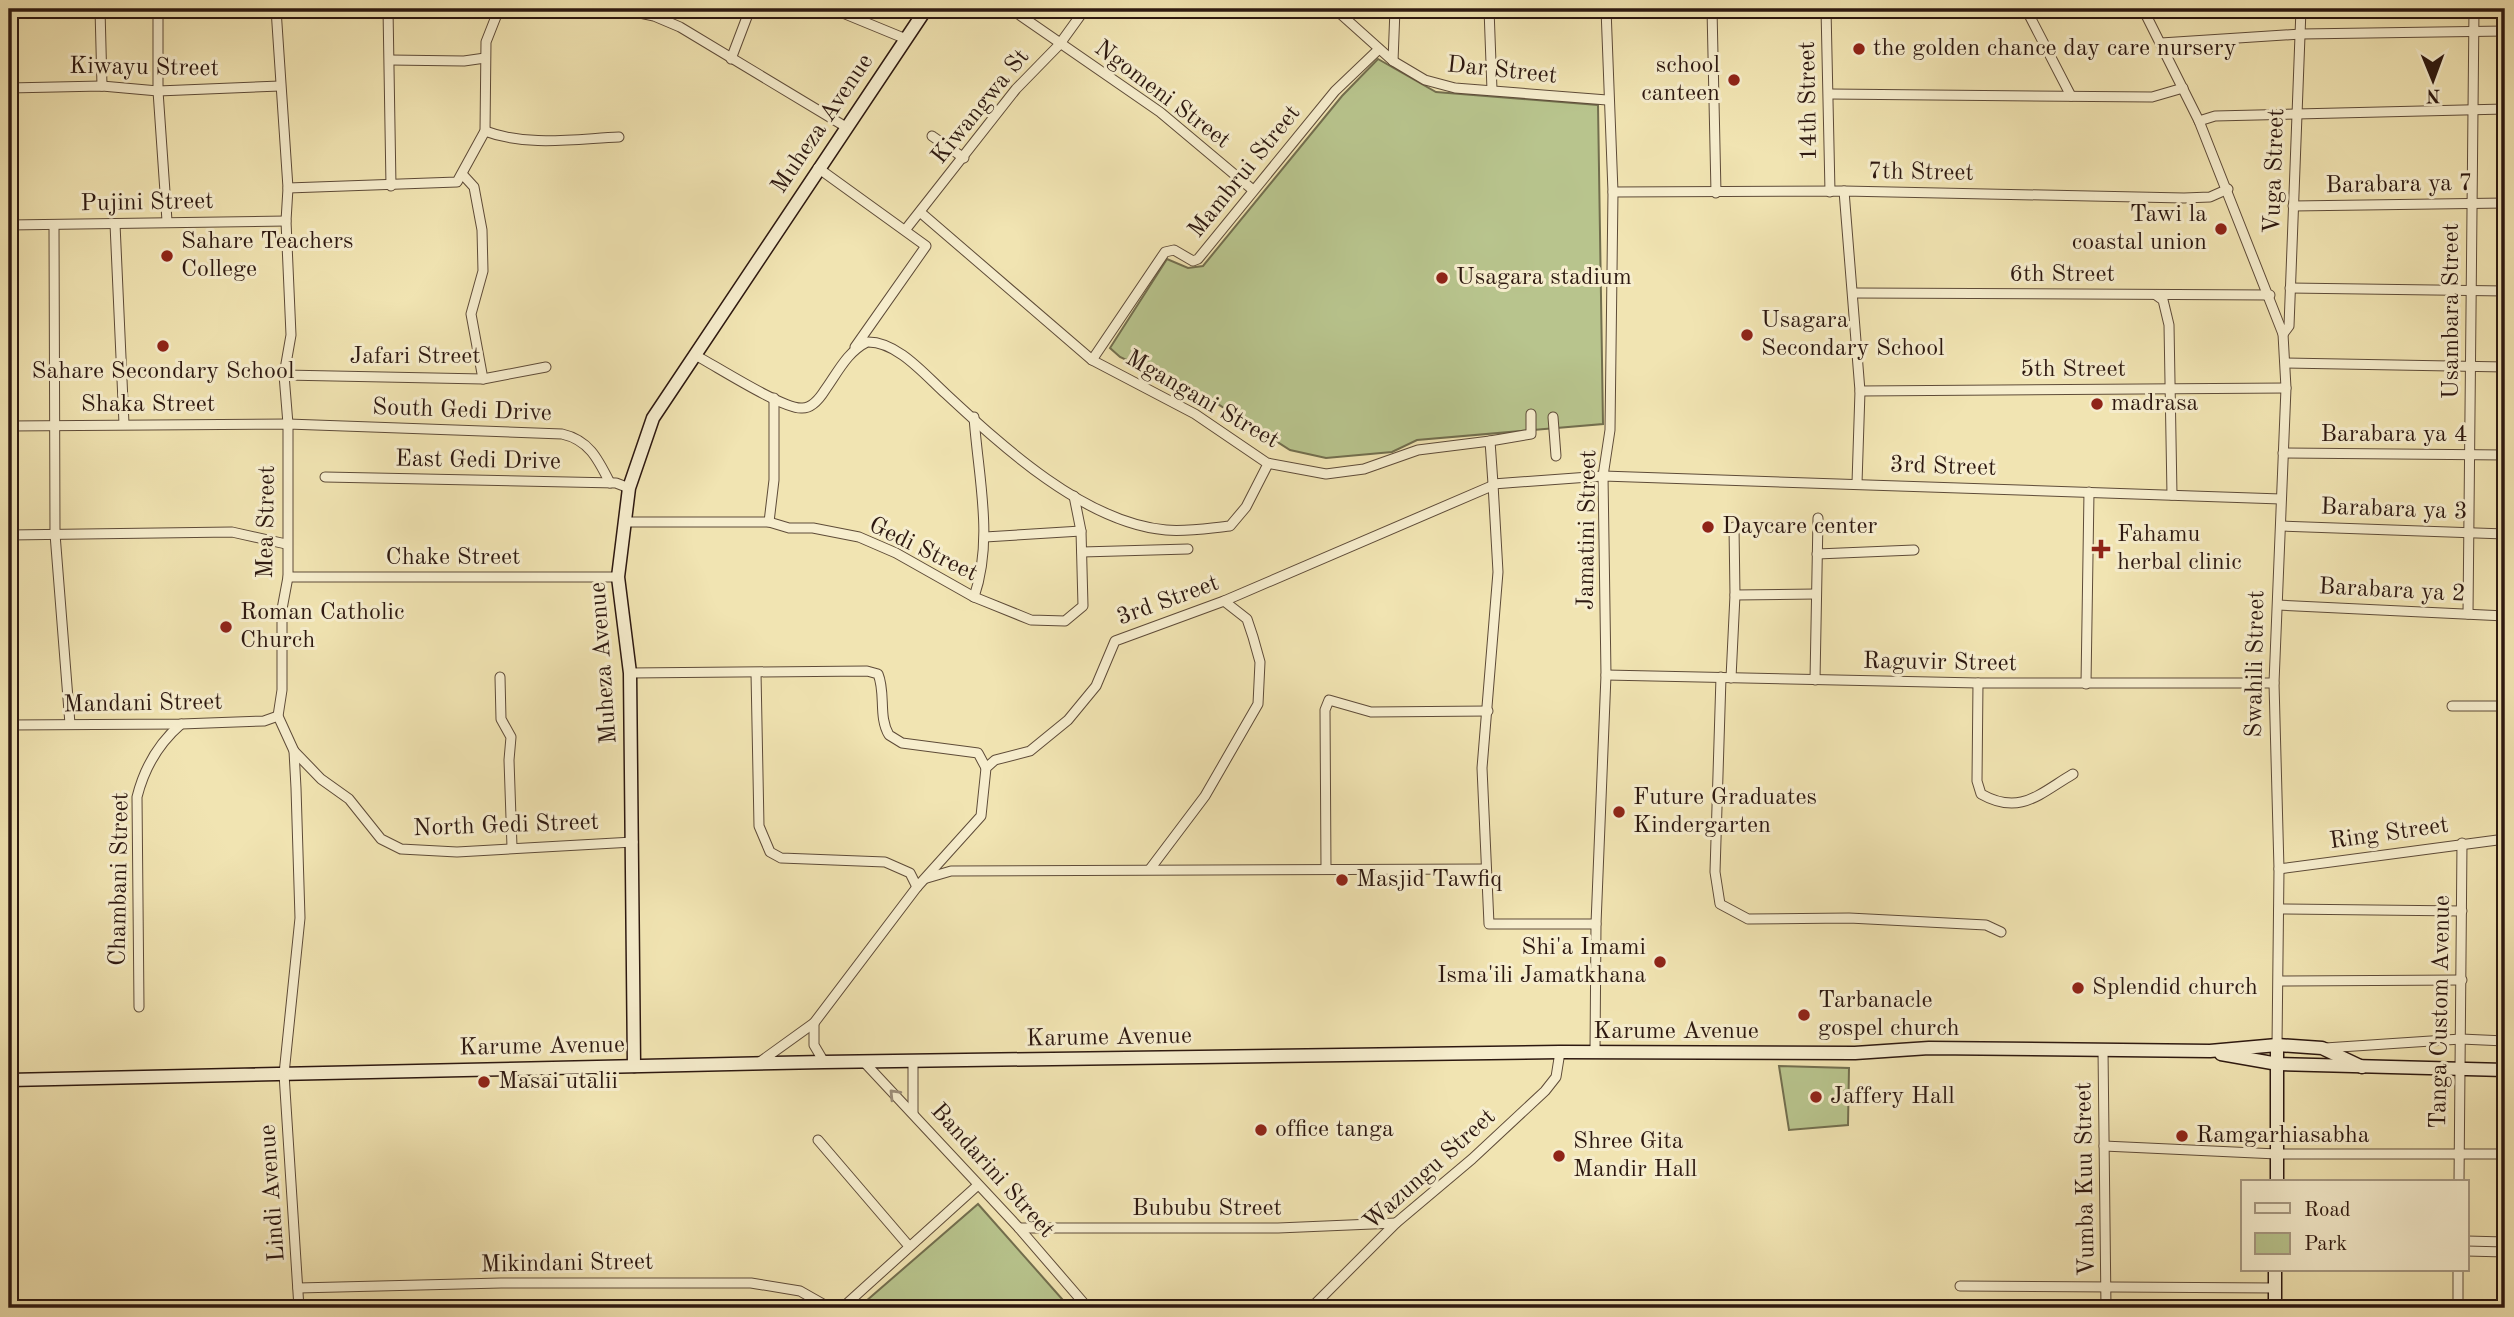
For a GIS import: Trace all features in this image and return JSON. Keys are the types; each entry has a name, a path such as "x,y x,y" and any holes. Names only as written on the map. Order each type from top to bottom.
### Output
{"main road":[{"name":"Muheza Avenue","path":"634,1066 630,673 618,577 627,522 629,488 653,418 926,9"},
{"name":"Karume Avenue","path":"9,1080 824,1062 1560,1052 1854,1053 1929,1048 2210,1051 2277,1045 2322,1048 2362,1067"},
{"name":"Swahili Street","path":"2277,1045 2277,1180"},
{"name":"Karume Avenue","path":"2210,1051 2278,1064 2505,1070"},
{"path":"2275,1272 2275,1308"}],"street":[{"path":"100,9 102,86"},
{"path":"158,9 158,91 167,221"},
{"name":"Mea Street","path":"276,9 288,188 286,220 291,335 284,375 288,424 288,577 282,609 282,690 278,716"},
{"path":"388,9 391,186"},
{"path":"288,188 443,185 457,182 485,131 486,42 499,9"},
{"path":"621,9 642,11 680,27 846,127"},
{"path":"732,59 750,9"},
{"path":"833,9 906,39"},
{"name":"Ngomeni Street","path":"1011,9 1059,45 1139,96 1253,190"},
{"name":"Kiwangwa St","path":"906,229 1016,89 1059,45 1085,9"},
{"name":"Dar Street","path":"1335,9 1393,61 1425,80 1455,88 1607,100"},
{"path":"1393,61 1395,9"},
{"path":"1489,9 1492,90"},
{"name":"Jamatini Street","path":"1595,1053 1596,924 1606,675 1603,475 1610,430 1613,192 1607,100 1606,9"},
{"path":"1712,9 1716,193"},
{"name":"14th Street","path":"1826,9 1830,94 1830,192"},
{"path":"2026,9 2071,96"},
{"name":"Swahili Street","path":"2143,9 2199,121 2270,295 2283,334 2286,388 2274,683 2280,981 2277,1045"},
{"name":"Vuga Street","path":"2283,334 2289,326 2301,9"},
{"name":"Usambara Street","path":"2468,614 2471,532 2474,9"},
{"path":"2161,43 2301,34 2505,32"},
{"name":"Mambrui Street","path":"1093,360 1165,252 1174,250 1193,261 1198,260 1335,91 1379,49"},
{"path":"390,60 464,61 485,58"},
{"name":"Kiwayu Street","path":"9,88 102,86 158,91 280,86"},
{"path":"1830,94 2152,97 2183,88"},
{"path":"2199,121 2215,116 2505,109"},
{"path":"485,131 505,137 545,141 619,137"},
{"path":"932,136 964,158"},
{"path":"695,355 774,398 801,408 810,406 820,397 926,246 818,168"},
{"path":"463,175 474,187 482,230 483,271 471,314 483,379"},
{"name":"7th Street","path":"1613,192 1844,191 2184,198 2210,197 2228,189"},
{"path":"1844,191 1860,391 1857,482"},
{"name":"Barabara ya 7","path":"2293,206 2505,203"},
{"name":"Mgangani Street","path":"920,212 1093,360 1195,414 1268,464 1326,474 1364,469 1418,450 1531,435 1531,414"},
{"name":"Pujini Street","path":"9,225 286,220"},
{"path":"116,223 124,424"},
{"path":"54,225 55,534 70,724"},
{"path":"2290,288 2505,291"},
{"name":"6th Street","path":"1854,293 2270,295"},
{"path":"2156,295 2163,300 2169,325 2172,495"},
{"path":"852,351 867,342 887,345 974,417 994,439 1074,496 1147,527 1181,531 1230,526 1252,498 1268,464"},
{"path":"2286,363 2505,367"},
{"name":"Jafari Street","path":"284,375 483,379 546,367"},
{"name":"5th Street","path":"1860,391 2286,388"},
{"path":"769,522 774,480 774,398"},
{"path":"974,417 985,537 980,580 974,597"},
{"path":"1553,417 1556,456"},
{"name":"Shaka Street","path":"9,426 288,424"},
{"name":"South Gedi Drive","path":"288,424 562,434 576,437 595,453 610,483"},
{"path":"1490,441 1498,572 1482,768 1489,924 1596,924"},
{"name":"Barabara ya 4","path":"2283,453 2505,455"},
{"path":"1494,485 1603,475"},
{"name":"3rd Street","path":"1603,475 2281,499"},
{"name":"East Gedi Drive","path":"325,477 610,483 629,488"},
{"name":"3rd Street","path":"986,768 995,760 1030,751 1068,720 1096,686 1115,641 1224,601 1494,485"},
{"path":"2086,684 2090,492"},
{"name":"Gedi Street","path":"627,522 769,522 789,528 813,528 859,537 896,553 974,597 1031,620 1065,621 1083,606 1081,531 1074,496"},
{"path":"1815,680 1818,518"},
{"name":"Barabara ya 3","path":"2281,526 2505,534"},
{"path":"1734,527 1735,595 1726,678 1716,872 1717,898 1722,906 1748,919 1877,919 1986,925 2001,932"},
{"path":"985,537 1081,531"},
{"path":"9,535 232,532 286,544"},
{"path":"1082,552 1188,549"},
{"path":"1817,554 1914,550"},
{"name":"Chake Street","path":"288,577 618,577"},
{"path":"1735,595 1816,594"},
{"path":"1150,869 1205,796 1258,704 1260,662 1254,637 1247,619 1224,601"},
{"name":"Barabara ya 2","path":"2278,605 2505,616"},
{"path":"630,673 867,671 877,674 884,728 889,736 902,743 978,753 986,768 981,816 917,887 814,1023 757,1065"},
{"path":"756,673 759,826 770,852 781,858 885,862 910,873 917,887"},
{"name":"Raguvir Street","path":"1606,675 1978,683 2274,683"},
{"path":"500,677 501,719 511,737 509,760 512,847"},
{"path":"1978,683 1977,781 1981,794 2003,803 2024,803 2073,774"},
{"path":"1326,868 1325,710 1329,700 1371,712 1488,711"},
{"path":"2452,706 2505,706"},
{"path":"278,716 294,751 299,918 284,1074"},
{"name":"Mandani Street","path":"9,725 181,724 264,721 278,716"},
{"name":"Chambani Street","path":"139,1007 136,797 157,750 181,724"},
{"name":"North Gedi Street","path":"294,751 321,779 349,799 381,839 401,849 457,852 633,842"},
{"name":"Ring Street","path":"2279,869 2505,839"},
{"name":"Tanga Custom Avenue","path":"2459,1180 2462,843"},
{"path":"925,878 951,871 1486,869"},
{"path":"2279,909 2462,911"},
{"path":"2280,981 2462,980"},
{"path":"814,1023 814,1045 824,1062"},
{"path":"2322,1048 2461,1039 2505,1041"},
{"name":"Vumba Kuu Street","path":"2103,1050 2106,1308"},
{"name":"Wazungu Street","path":"1311,1308 1396,1223 1472,1159 1545,1091 1556,1077 1560,1052"},
{"path":"913,1061 913,1113"},
{"name":"Bandarini Street","path":"864,1062 1019,1228 1088,1308"},
{"name":"Lindi Avenue","path":"284,1074 299,1308"},
{"path":"818,1140 908,1245"},
{"path":"2104,1146 2277,1154 2505,1153"},
{"path":"842,1308 908,1245 978,1185"},
{"name":"Bububu Street","path":"1019,1228 1278,1228 1396,1223"},
{"path":"2468,1241 2505,1242"},
{"path":"2468,1251 2505,1252"},
{"path":"2458,1272 2458,1308"},
{"name":"Mikindani Street","path":"298,1288 726,1282 800,1291 830,1308"},
{"path":"1960,1286 2275,1288"}],"green space":[{"path":"1378,59 1436,92 1598,105 1603,424 1417,440 1392,452 1326,458 1290,450 1216,403 1120,357 1110,348 1167,259 1188,268 1203,266 1342,96"},
{"name":"Jaffery Hall","path":"1779,1066 1849,1068 1848,1125 1789,1130"},
{"path":"978,1204 1070,1308 858,1308"}],"place":[{"name":"the golden chance day care nursery","path":"1859,49"},
{"name":"school canteen","path":"1734,80"},
{"name":"Tawi la coastal union","path":"2221,229"},
{"name":"Sahare Teachers College","path":"167,256"},
{"name":"Usagara stadium","path":"1442,278"},
{"name":"Usagara Secondary School","path":"1747,335"},
{"name":"Sahare Secondary School","path":"163,346"},
{"name":"madrasa","path":"2097,404"},
{"name":"Daycare center","path":"1708,527"},
{"name":"Fahamu herbal clinic","path":"2101,549"},
{"name":"Roman Catholic Church","path":"226,627"},
{"name":"Future Graduates Kindergarten","path":"1619,812"},
{"name":"Masjid Tawfiq","path":"1342,880"},
{"name":"Shi'a Imami Isma'ili Jamatkhana","path":"1660,962"},
{"name":"Splendid church","path":"2078,988"},
{"name":"Tarbanacle gospel church","path":"1804,1015"},
{"name":"Masai utalii","path":"484,1082"},
{"name":"Jaffery Hall","path":"1816,1097"},
{"name":"office tanga","path":"1261,1130"},
{"name":"Ramgarhiasabha","path":"2182,1136"},
{"name":"Shree Gita Mandir Hall","path":"1559,1156"}]}
